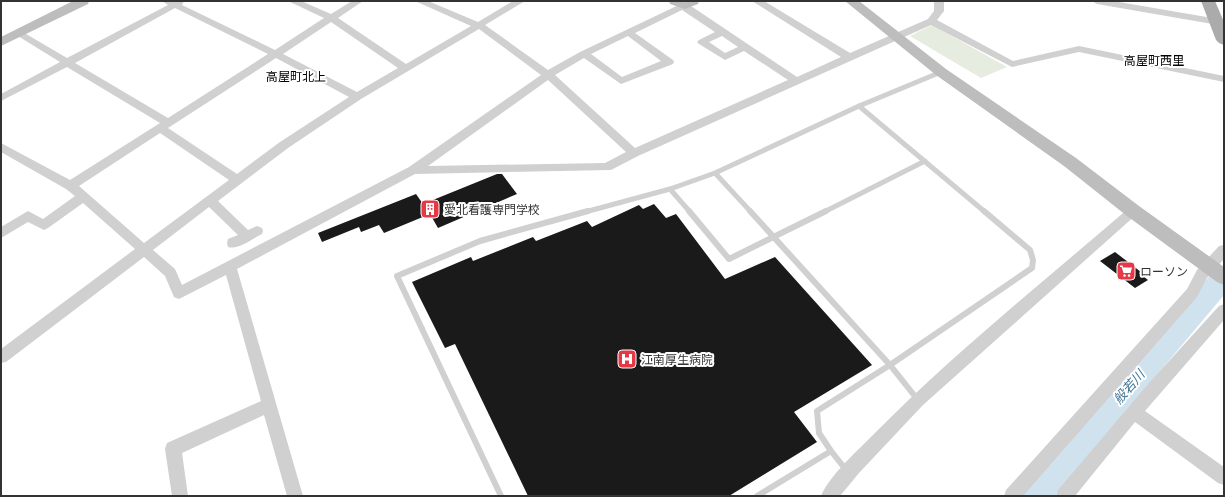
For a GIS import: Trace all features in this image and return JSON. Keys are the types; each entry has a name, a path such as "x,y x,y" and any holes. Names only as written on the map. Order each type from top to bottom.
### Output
{"main road":[{"path":"1208,1 1220,22 1224,40"}],"street":[{"path":"1,42 83,1"},
{"path":"293,1 331,18 406,69"},
{"path":"70,186 358,1"},
{"path":"420,1 480,26 548,75 634,153"},
{"path":"1,357 237,180 356,98 520,1"},
{"path":"757,1 850,58"},
{"path":"851,1 941,72 1070,162 1133,212 1224,277"},
{"path":"413,170 607,167 634,153 931,21 939,11 939,1"},
{"path":"1097,1 1220,22"},
{"path":"1,98 67,63 174,2 356,98"},
{"path":"1,147 70,186 170,273 179,292 413,170 548,75 584,54 684,3 722,32 796,81"},
{"path":"931,21 1012,64 1079,49 1224,79"},
{"path":"584,54 621,81 669,62 628,32"},
{"path":"722,32 702,42 725,57 745,47"},
{"path":"18,33 164,126 237,180"},
{"path":"1,233 28,216 44,225 83,197"},
{"path":"210,200 237,225 251,234 233,243"},
{"path":"829,496 848,472 918,400 1133,212"},
{"path":"1012,496 1192,293 1202,274 1224,250"},
{"path":"230,266 295,496"},
{"path":"1064,496 1134,412 1224,310"},
{"path":"180,496 173,449 269,405"},
{"path":"1134,412 1224,478"}],"lane":[{"path":"501,496 397,276 480,241 670,188 715,173 859,106 941,72"},
{"path":"848,472 830,450 819,433 817,411 890,365 1032,268 1033,260 1030,250 859,106"},
{"path":"670,188 729,259 774,238 925,161"},
{"path":"715,173 890,365 918,400"},
{"path":"756,496 830,450"}],"shaded area":[{"path":"932,25 1007,67 981,78 910,36"}],"building":[{"name":"愛北看護専門学校","path":"497,174 502,174 517,194 438,228 430,214 384,233 379,225 361,232 359,227 322,242 318,233 416,194 423,204"},
{"path":"654,204 666,218 676,214 725,279 775,257 872,365 794,412 817,442 729,496 528,496 455,344 445,348 412,282 471,257 473,261 533,237 536,241 587,221 592,227 639,205 643,209"},
{"name":"ローソン","path":"1115,252 1141,272 1139,273 1148,280 1135,288 1100,261"}],"waterway":[{"name":"般若川","path":"1035,496 1224,277"}],"place":[{"name":"愛北看護専門学校","path":"430,209"},
{"name":"ローソン","path":"1126,271"},
{"name":"江南厚生病院","path":"627,359"}],"district":[{"name":"高屋町西里","path":"1154,60"},
{"name":"高屋町北上","path":"296,76"}]}
